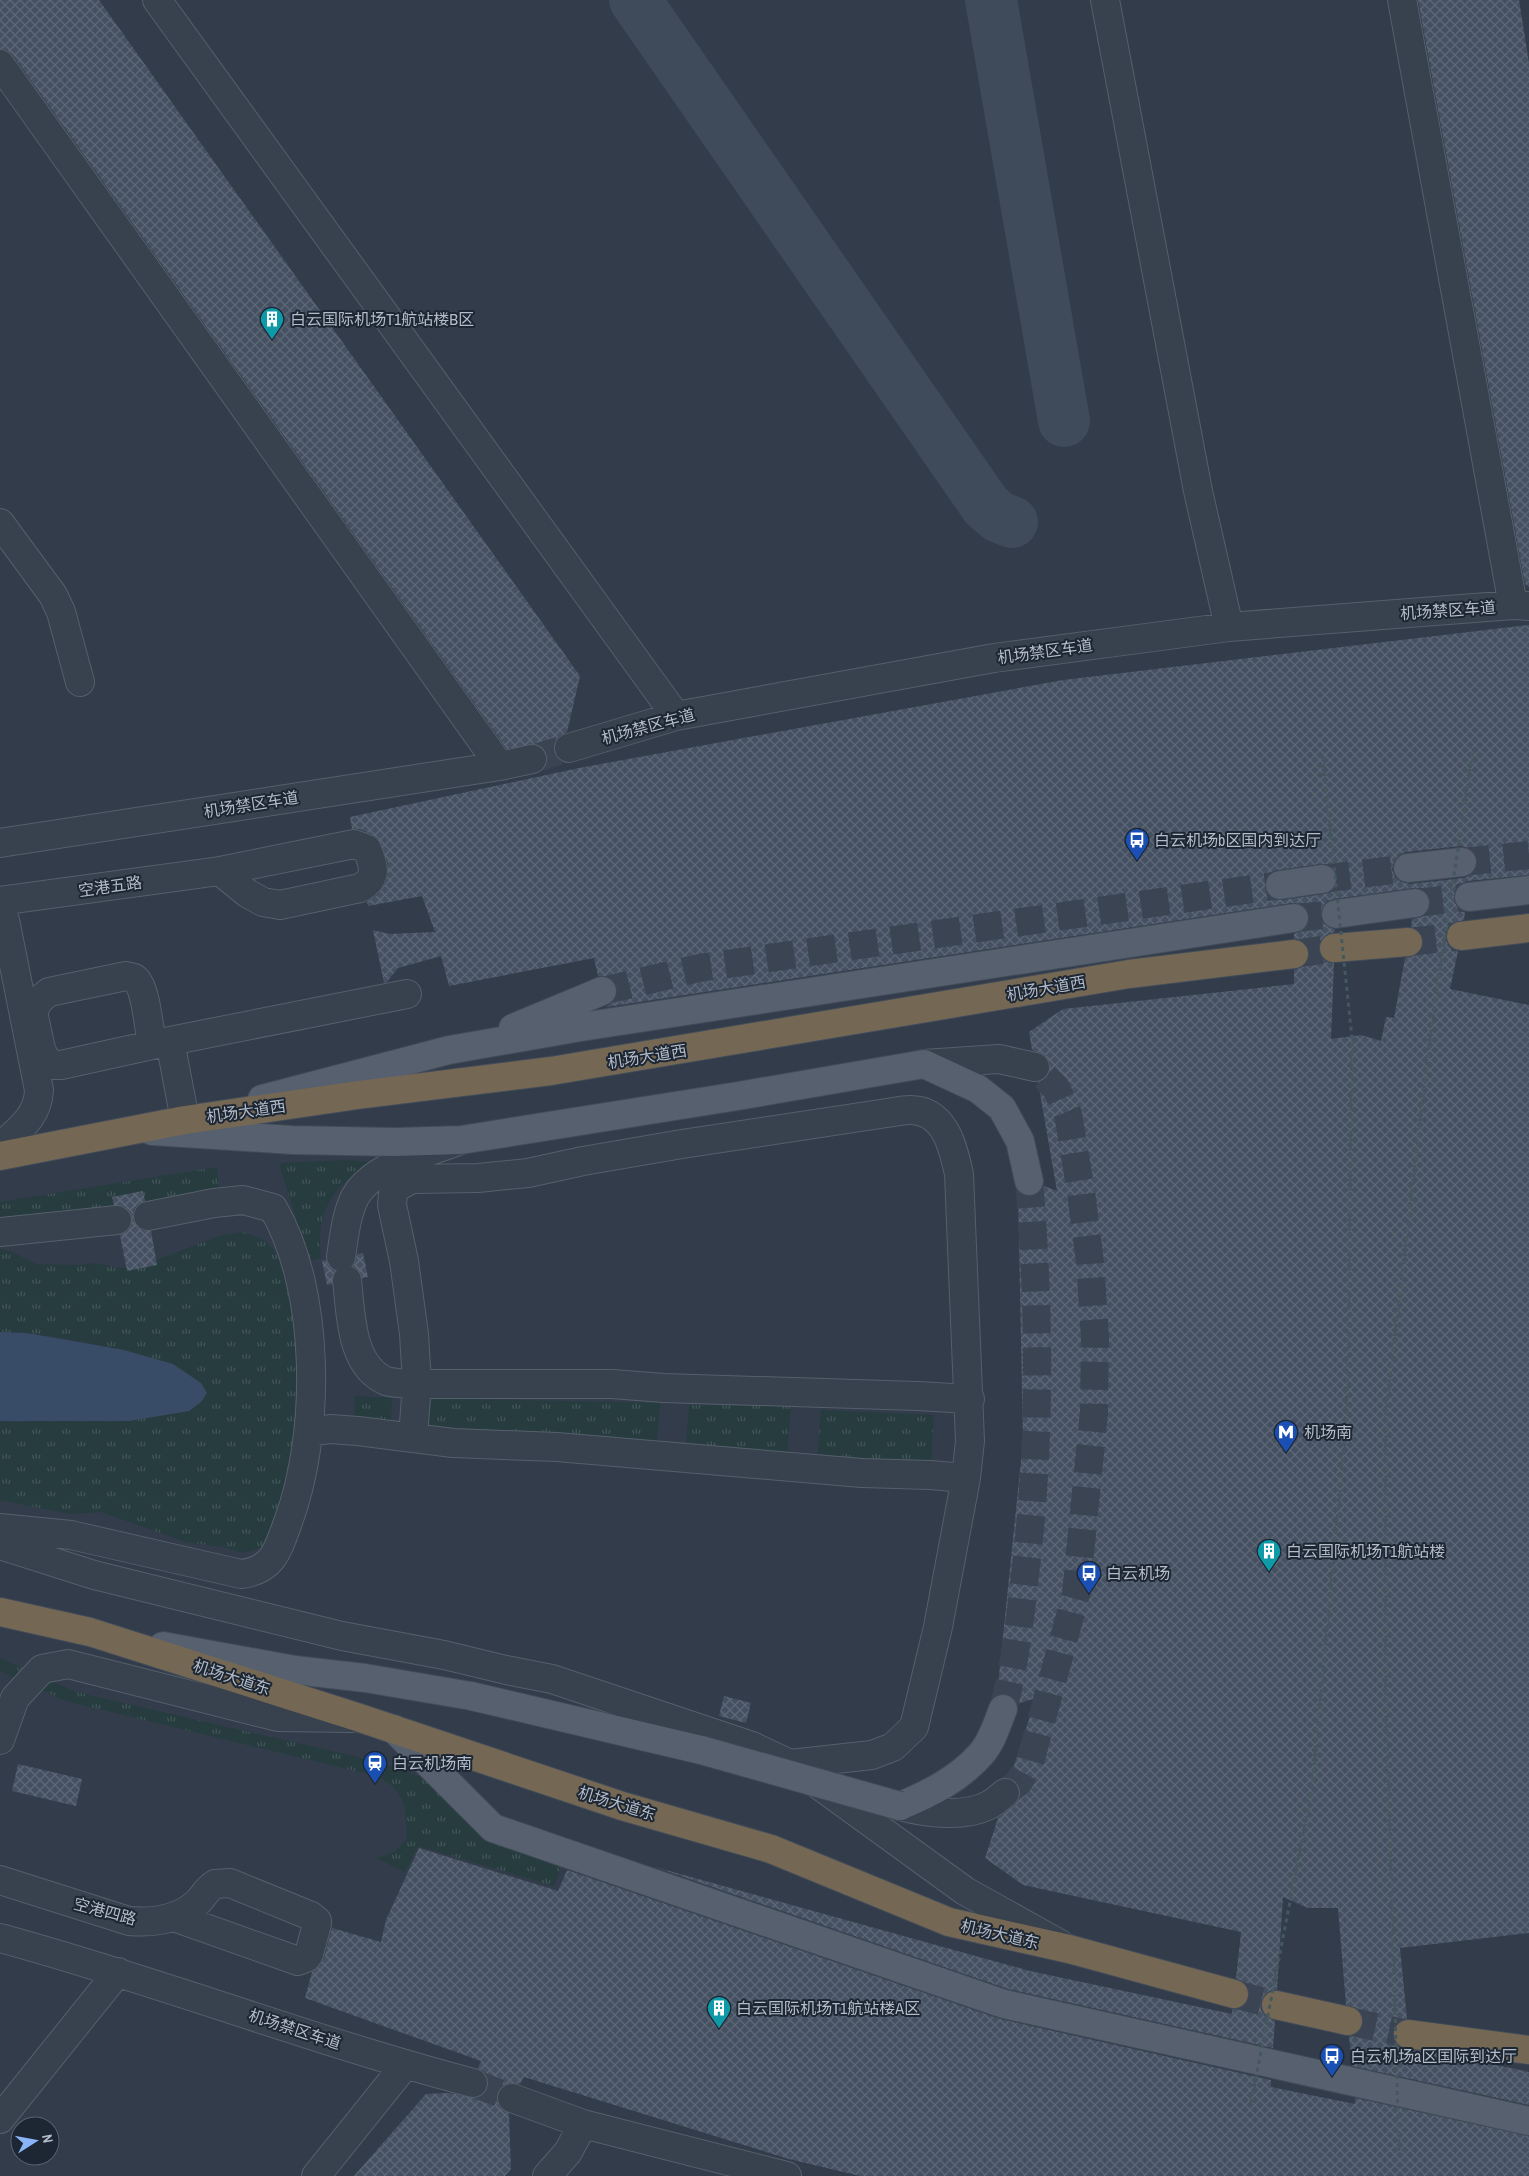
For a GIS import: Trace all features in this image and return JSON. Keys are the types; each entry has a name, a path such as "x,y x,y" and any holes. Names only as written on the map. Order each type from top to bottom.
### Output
{"highway":[{"path":"1461,936 1529,928"},
{"path":"1334,948 1408,942"},
{"name":"机场大道西","path":"0,1156 185,1120 358,1095 551,1071 1129,974 1294,954"},
{"name":"机场大道东","path":"0,1612 90,1632 394,1729 622,1806 771,1849 949,1922 1069,1949 1234,1994"},
{"path":"1276,2005 1348,2021"},
{"path":"1408,2034 1529,2050"}],"main road":[{"path":"1408,868 1462,862"},
{"path":"1280,885 1322,879"},
{"path":"1469,897 1529,890"},
{"path":"1336,914 1415,904"},
{"path":"449,1050 581,1027 1294,918"},
{"path":"185,1120 449,1050 511,1029 602,991"},
{"path":"133,1130 292,1140 395,1142 461,1140 924,1064 978,1089 1002,1108 1020,1141 1028,1181"},
{"path":"90,1632 294,1670 365,1678 471,1696 701,1750 900,1806 931,1793 955,1777 981,1754 992,1736 1003,1709"},
{"path":"394,1729 493,1828 1004,2004 1529,2121"}],"street":[{"path":"157,0 676,716"},
{"path":"1105,0 1198,491 1229,627"},
{"path":"1402,0 1521,605"},
{"path":"0,64 500,766"},
{"path":"0,523 53,595 61,612 80,682"},
{"name":"机场禁区车道","path":"570,748 676,716 994,658 1229,627 1521,605"},
{"name":"机场禁区车道","path":"0,843 500,766 532,759"},
{"name":"空港五路","path":"0,901 220,871 354,844 367,849 374,874 371,880 360,888 280,906 263,902 247,893 220,871"},
{"path":"0,906 7,967 39,1090 38,1104 32,1115 0,1147"},
{"path":"185,1120 161,1042 407,994"},
{"path":"924,1064 999,1059 1035,1067"},
{"path":"413,1437 417,1384 411,1300 392,1205 393,1193 399,1186 412,1180 478,1178 528,1173 583,1161 682,1144 911,1109 931,1114 944,1128 952,1145 959,1174 970,1399 970,1441 966,1478 938,1627 914,1727 893,1748 872,1755 790,1764"},
{"path":"461,1140 391,1166 370,1180 356,1196 349,1215 344,1269 353,1331 359,1352 368,1367 387,1381 417,1384 612,1384 664,1388 970,1399"},
{"path":"0,1528 72,1535 241,1574 254,1573 276,1556 295,1506 308,1446 312,1371 306,1318 297,1268 285,1230 272,1208 243,1200 214,1203 148,1216"},
{"path":"0,1232 117,1220"},
{"path":"310,1432 330,1429 453,1443 557,1447 862,1473 966,1478"},
{"path":"0,1545 94,1575 342,1636 444,1655 552,1679 752,1746 790,1764 965,1890 1069,1949"},
{"path":"0,1740 15,1698 42,1669 68,1664 278,1717 360,1718"},
{"path":"900,1806 928,1813 964,1812 988,1806 1005,1794"},
{"name":"空港四路","path":"0,1880 128,1921 156,1921 174,1917 187,1911 215,1884 230,1883 314,1918 317,1924 306,1958 298,1961 174,1917"},
{"name":"机场禁区车道","path":"0,1938 118,1972 405,2065 472,2083"},
{"path":"0,2119 118,1972"},
{"path":"316,2176 405,2065"},
{"path":"512,2098 583,2124 787,2176"},
{"path":"547,2176 568,2152 583,2124"}],"path":[{"path":"1399,2151 1386,1701 1386,1411 1431,1030 1473,748"},
{"path":"1251,2103 1312,1788 1347,1415 1352,1038 1322,752"}],"shaded area":[{"path":"0,0 1529,0 1529,2176 0,2176"}],"green space":[{"path":"347,1160 376,1163 361,1170 349,1179 330,1200 321,1226 321,1258 309,1261 279,1163"},
{"path":"217,1167 220,1191 96,1208 0,1225 0,1202"},
{"path":"242,1232 264,1240 278,1258 288,1285 296,1354 294,1427 287,1481 277,1516 262,1548 243,1553 222,1547 186,1542 101,1512 70,1514 0,1500 0,1421 22,1422 173,1364 87,1343 22,1333 0,1332 0,1249 10,1251 36,1264 79,1265 96,1263 118,1268 146,1264 219,1236"},
{"path":"355,1396 392,1398 391,1421 354,1419"},
{"path":"421,1398 660,1403 657,1441 419,1425"},
{"path":"689,1405 791,1406 787,1455 686,1442"},
{"path":"821,1410 934,1415 931,1464 817,1458"},
{"path":"0,1658 76,1692 371,1760 428,1779 564,1860 554,1886 418,1846 405,1872 376,1858 394,1852 406,1840 406,1826 404,1805 398,1792 376,1776 66,1701 0,1671"}],"water":[{"path":"0,1332 26,1333 124,1350 173,1364 201,1383 207,1393 201,1402 189,1411 130,1421 0,1421"}],"building":[{"path":"0,0 99,0 580,676 567,732 558,737 554,745 554,753 560,761 547,758 544,749 536,744 507,749 13,55 7,50 0,49"},
{"path":"1418,0 1519,0 1529,63 1529,587 1525,584"},
{"name":"白云国际机场T1航站楼","path":"1529,625 1529,875 1467,881 1459,885 1455,891 1454,899 1457,907 1465,912 1464,920 1451,924 1445,937 1449,946 1458,951 1450,989 1529,1005 1529,1933 1400,1948 1407,2019 1396,2024 1393,2032 1394,2040 1399,2047 1405,2049 1443,2054 1529,2072 1529,2105 1352,2066 1349,2036 1360,2031 1363,2017 1358,2009 1346,2005 1338,1908 1308,1908 1283,1897 1277,1990 1271,1990 1265,1994 1261,2002 1261,2010 1265,2016 1275,2021 1273,2048 1008,1989 655,1867 1030,1971 1232,2014 1232,2009 1238,2009 1245,2005 1249,1998 1249,1990 1245,1983 1236,1978 1241,1932 1023,1885 985,1858 998,1818 1015,1805 1020,1798 1017,1784 1010,1778 1036,1698 1017,1704 1015,1699 1009,1695 997,1695 1023,1441 1018,1192 1025,1196 1033,1196 1039,1193 1044,1186 1057,1191 1038,1082 1047,1077 1050,1063 1045,1055 1032,1050 1029,1032 1063,1009 1294,984 1294,970 1304,966 1308,961 1310,953 1306,944 1301,940 1294,939 1294,934 1304,930 1309,923 1309,915 1300,904 1292,903 606,1007 615,1000 617,985 611,978 598,976 594,958 449,986 441,956 398,968 387,982 384,983 373,930 389,934 435,932 422,896 368,906 367,902 377,895 386,883 388,863 378,838 360,829 352,829 350,817 579,768 1063,680","holes":["1461,846 1469,848 1474,852 1477,860 1476,869 1471,875 1464,878 1410,884 1401,882 1395,877 1392,869 1399,855 1406,852","1320,864 1328,865 1335,870 1337,884 1331,892 1324,894 1282,900 1274,899 1267,894 1265,880 1271,872","1420,888 1427,893 1430,900 1430,908 1424,916 1412,919 1411,927 1421,934 1423,940 1422,948 1416,955 1405,958 1394,1018 1386,1017 1381,1041 1361,1035 1331,1039 1334,963 1327,962 1321,957 1318,949 1320,941 1326,935 1335,932 1335,929 1323,923 1321,916 1322,908 1327,901"]},
{"path":"143,1191 145,1201 137,1205 133,1211 133,1219 137,1227 143,1231 151,1231 157,1265 127,1271 120,1235 127,1232 131,1227 132,1218 130,1211 124,1206 114,1205 112,1197"},
{"path":"363,1253 368,1277 362,1278 354,1266 357,1254"},
{"path":"326,1260 331,1269 335,1271 332,1284 327,1285 322,1261"},
{"path":"724,1696 751,1703 746,1723 719,1716"},
{"path":"18,1764 82,1779 76,1806 12,1791"},
{"name":"白云国际机场T1航站楼A区","path":"419,1848 558,1891 567,1870 1000,2019 1271,2080 1271,2087 1355,2104 1355,2098 1529,2136 1529,2176 860,2176 789,2159 524,2077 520,2084 509,2083 502,2086 497,2093 497,2101 500,2108 509,2113 511,2169 505,2176 354,2176 426,2094 449,2093 476,2098 484,2094 488,2087 488,2079 484,2072 478,2068 481,2061 305,1998 312,1972 324,1958 332,1928 381,1942 386,1920"}],"taxiway":[{"path":"635,0 986,506 999,517 1012,522"},
{"path":"991,0 1064,421"}],"tunnel":[{"path":"532,759 569,748"},
{"path":"1462,862 1529,855"},
{"path":"1322,879 1408,868"},
{"path":"602,991 699,968 1280,885"},
{"path":"1415,903 1469,897"},
{"path":"1294,918 1336,914"},
{"path":"1408,942 1461,936"},
{"path":"1294,954 1334,948"},
{"path":"1005,1793 1019,1782 1030,1762 1076,1594 1094,1412 1095,1337 1090,1262 1068,1114 1056,1088 1035,1067"},
{"path":"1003,1709 1011,1676 1019,1626 1034,1477 1037,1329 1029,1181"},
{"path":"1234,1994 1276,2005"},
{"path":"1348,2021 1408,2034"},
{"path":"473,2083 512,2098"}],"place":[{"name":"白云国际机场T1航站楼B区","path":"272,340"},
{"name":"白云机场b区国内到达厅","path":"1137,861"},
{"name":"机场南","path":"1286,1453"},
{"name":"白云国际机场T1航站楼","path":"1269,1572"},
{"name":"白云机场","path":"1089,1594"},
{"name":"白云机场南","path":"375,1784"},
{"name":"白云国际机场T1航站楼A区","path":"719,2029"},
{"name":"白云机场a区国际到达厅","path":"1332,2077"}]}
